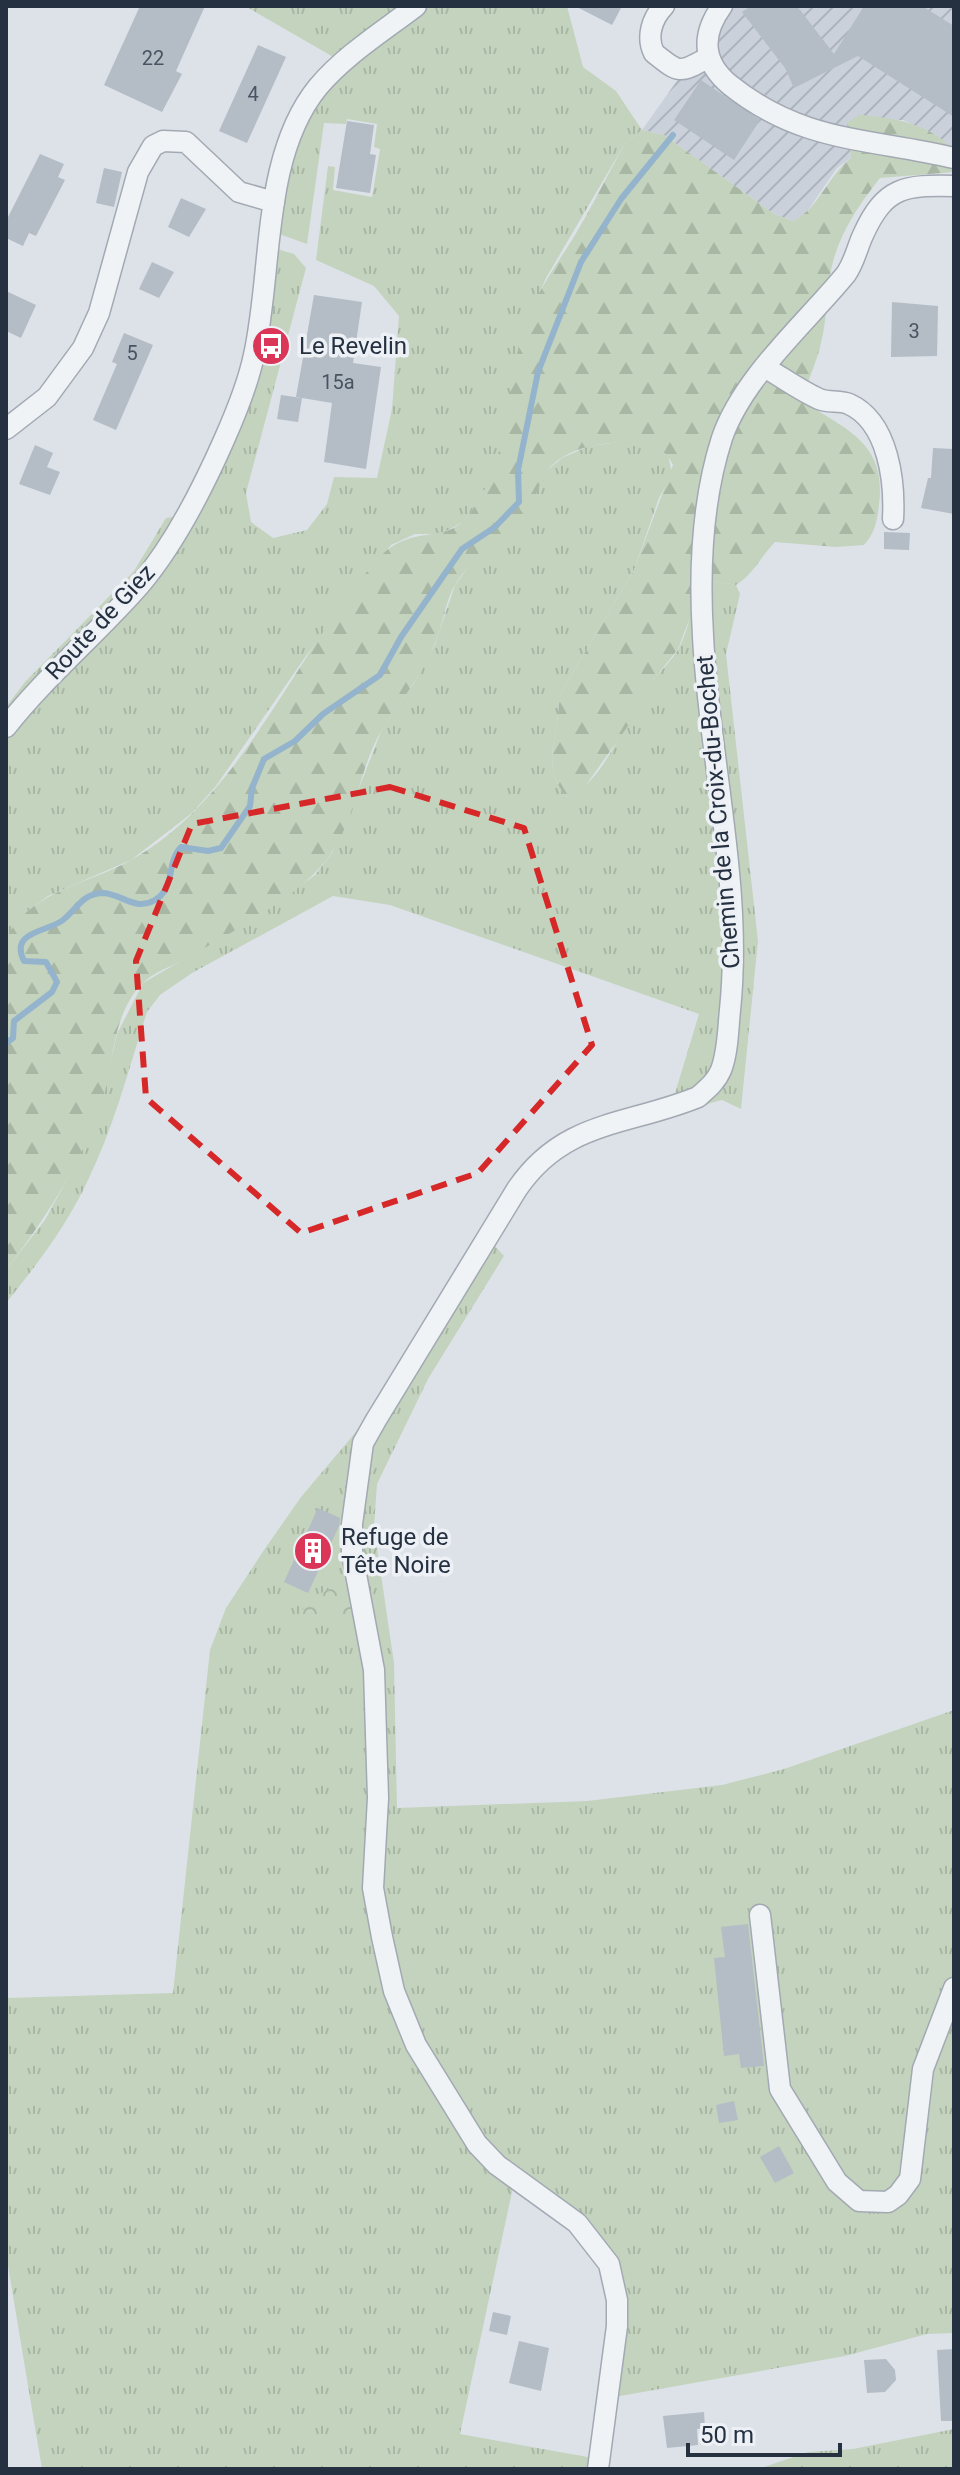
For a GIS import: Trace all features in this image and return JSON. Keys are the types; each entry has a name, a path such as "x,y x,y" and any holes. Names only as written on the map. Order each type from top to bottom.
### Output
{"street":[{"name":"Route de Giez","path":"6,727 35,692 137,588 187,512 224,441 254,356 274,202 297,121 318,88 343,62 416,6"},
{"path":"664,6 655,15 651,29 654,53 675,70 684,71 707,58"},
{"path":"722,6 706,40 707,58 722,78 750,102 782,120 822,134 954,158"},
{"path":"6,429 47,397 83,348 99,313 138,172 153,146 163,141 186,142 239,192 274,202"},
{"name":"Chemin de la Croix-du-Bochet","path":"598,2469 617,2326 617,2300 609,2264 577,2223 497,2165 477,2144 416,2045 394,1991 373,1888 378,1798 374,1670 352,1553 353,1502 361,1453 369,1431 517,1189 542,1159 579,1133 698,1097 711,1086 721,1070 732,992 732,936 722,805 708,713 703,635 703,551 708,502 722,439 740,400 849,269 871,219 889,196 913,186 954,186"},
{"path":"766,368 820,400 853,406 868,420 888,461 894,494 893,519"},
{"path":"760,1915 780,2089 832,2174 859,2201 870,2204 888,2202 902,2192 910,2179 923,2069 954,1988"}],"highlighted area":[{"path":"390,787 524,828 592,1045 478,1173 301,1233 146,1098 136,961 192,824"}],"shaded area":[{"path":"722,6 954,6 954,152 933,135 903,120 847,123 851,158 837,168 804,216 793,221 774,214 664,135 642,130 684,71 707,58"}],"green space":[{"path":"245,6 567,6 583,67 616,91 642,130 624,145 546,278 526,323 497,468 484,495 463,522 439,534 415,534 391,545 306,656 216,786 192,813 131,860 48,896 30,909 6,939 6,707 25,682 134,571 166,518 197,513 248,384 270,247 294,254 306,268 246,493 251,522 273,538 307,530 327,504 334,477 377,478 392,409 399,316 374,286 316,260 328,166 335,167 333,190 372,197 380,149 374,147 377,124 347,119 346,124 324,123 307,244 271,231 290,141 342,62"},
{"path":"859,115 898,120 924,129 945,142 954,152 954,172 880,178 848,226 831,268 823,333 804,402 860,440 877,466 879,505 875,526 868,540 864,545 836,547 775,542 736,585 716,581 695,582 691,615 678,649 646,689 633,719 581,792 566,797 558,784 552,760 559,696 634,570 673,465 660,450 649,445 628,443 592,446 558,460 543,478 526,517 479,557 456,583 429,655 370,754 347,823 330,855 318,870 285,898 225,936 152,976 132,997 118,1027 105,1094 91,1131 59,1193 6,1270 6,939 17,923 45,899 114,869 170,833 205,800 236,762 348,596 378,559 402,541 447,531 466,518 492,474 505,425 518,349 529,313 624,145 642,130 664,135 774,214 793,221 809,209 851,158 847,123"},
{"path":"620,442 651,444 668,454 672,474 659,498 634,570 559,696 552,760 554,772 566,797 579,790 603,765 648,686 679,648 688,624 695,582 716,581 736,585 740,594 726,654 758,941 741,1109 722,1100 581,1138 543,1164 492,1243 504,1256 428,1379 377,1484 374,1527 394,1663 397,1808 587,1801 722,1785 784,1769 954,1710 954,2333 927,2334 845,2356 609,2398 618,2321 616,2292 609,2268 596,2246 577,2225 515,2178 460,2434 599,2459 598,2469 42,2469 6,2254 6,1998 173,1993 210,1650 226,1608 301,1497 361,1426 502,1198 536,1157 574,1130 673,1100 699,1014 390,905 333,896 192,973 160,995 147,1012 113,1118 80,1196 51,1244 6,1303 6,1270 45,1220 72,1170 100,1107 117,1034 143,983 258,916 315,875 332,853 382,729 414,683 435,644 455,585 472,562 523,520 544,473 562,458 589,446"},
{"path":"347,1582 355,1618 292,1622 314,1596"},
{"path":"954,2429 954,2469 758,2469 808,2452 853,2449"}],"building":[{"path":"140,6 205,6 176,71 182,74 162,112 104,85"},
{"path":"575,6 622,6 612,25"},
{"path":"751,6 797,6 834,54 864,6 922,6 954,26 954,117 858,56 794,88 785,68 742,12"},
{"path":"258,45 286,57 247,143 219,131"},
{"path":"701,80 760,120 734,160 674,120"},
{"path":"347,121 374,125 370,154 376,155 370,193 336,188"},
{"path":"40,154 64,164 58,177 65,180 36,236 29,233 23,246 6,238 6,221"},
{"path":"104,168 122,172 114,207 96,203"},
{"path":"181,198 206,209 189,237 168,227"},
{"path":"152,262 174,272 159,298 139,289"},
{"path":"6,291 36,305 21,338 6,331"},
{"path":"314,295 362,302 353,363 381,367 366,469 324,462 332,403 296,397"},
{"path":"892,302 938,306 937,356 891,357"},
{"path":"124,333 153,345 116,430 93,420 117,364 112,362"},
{"path":"281,395 302,398 298,422 277,419"},
{"path":"35,445 53,453 47,467 60,472 50,495 19,484"},
{"path":"933,448 954,449 954,514 921,508 928,478 931,478"},
{"path":"884,532 910,533 909,550 884,549"},
{"name":"Refuge de Tête Noire","path":"318,1508 340,1518 308,1593 284,1582"},
{"path":"748,1924 764,2066 741,2068 739,2054 724,2056 714,1958 725,1957 721,1927"},
{"path":"734,2101 738,2120 719,2123 716,2105"},
{"path":"779,2146 794,2173 775,2183 760,2157"},
{"path":"493,2312 511,2316 507,2335 489,2331"},
{"path":"519,2341 549,2348 541,2391 509,2383"},
{"path":"954,2349 954,2421 941,2421 937,2350"},
{"path":"886,2359 895,2370 896,2380 885,2392 867,2393 864,2360"},
{"path":"704,2412 705,2428 697,2429 698,2445 667,2448 663,2416"}],"waterway":[{"path":"6,1043 13,1038 14,1021 52,992 57,982 46,962 24,961 21,951 26,938 63,920 85,899 95,894 109,894 141,904 155,900 166,889 176,853 181,847 208,851 221,848 250,806 252,788 264,759 295,741 323,714 380,675 401,637 462,549 495,527 519,502 518,470 538,372 581,262 621,199 673,135"}],"place":[{"name":"Le Revelin","path":"271,346"},
{"name":"Refuge de Tête Noire","path":"313,1551"}]}
